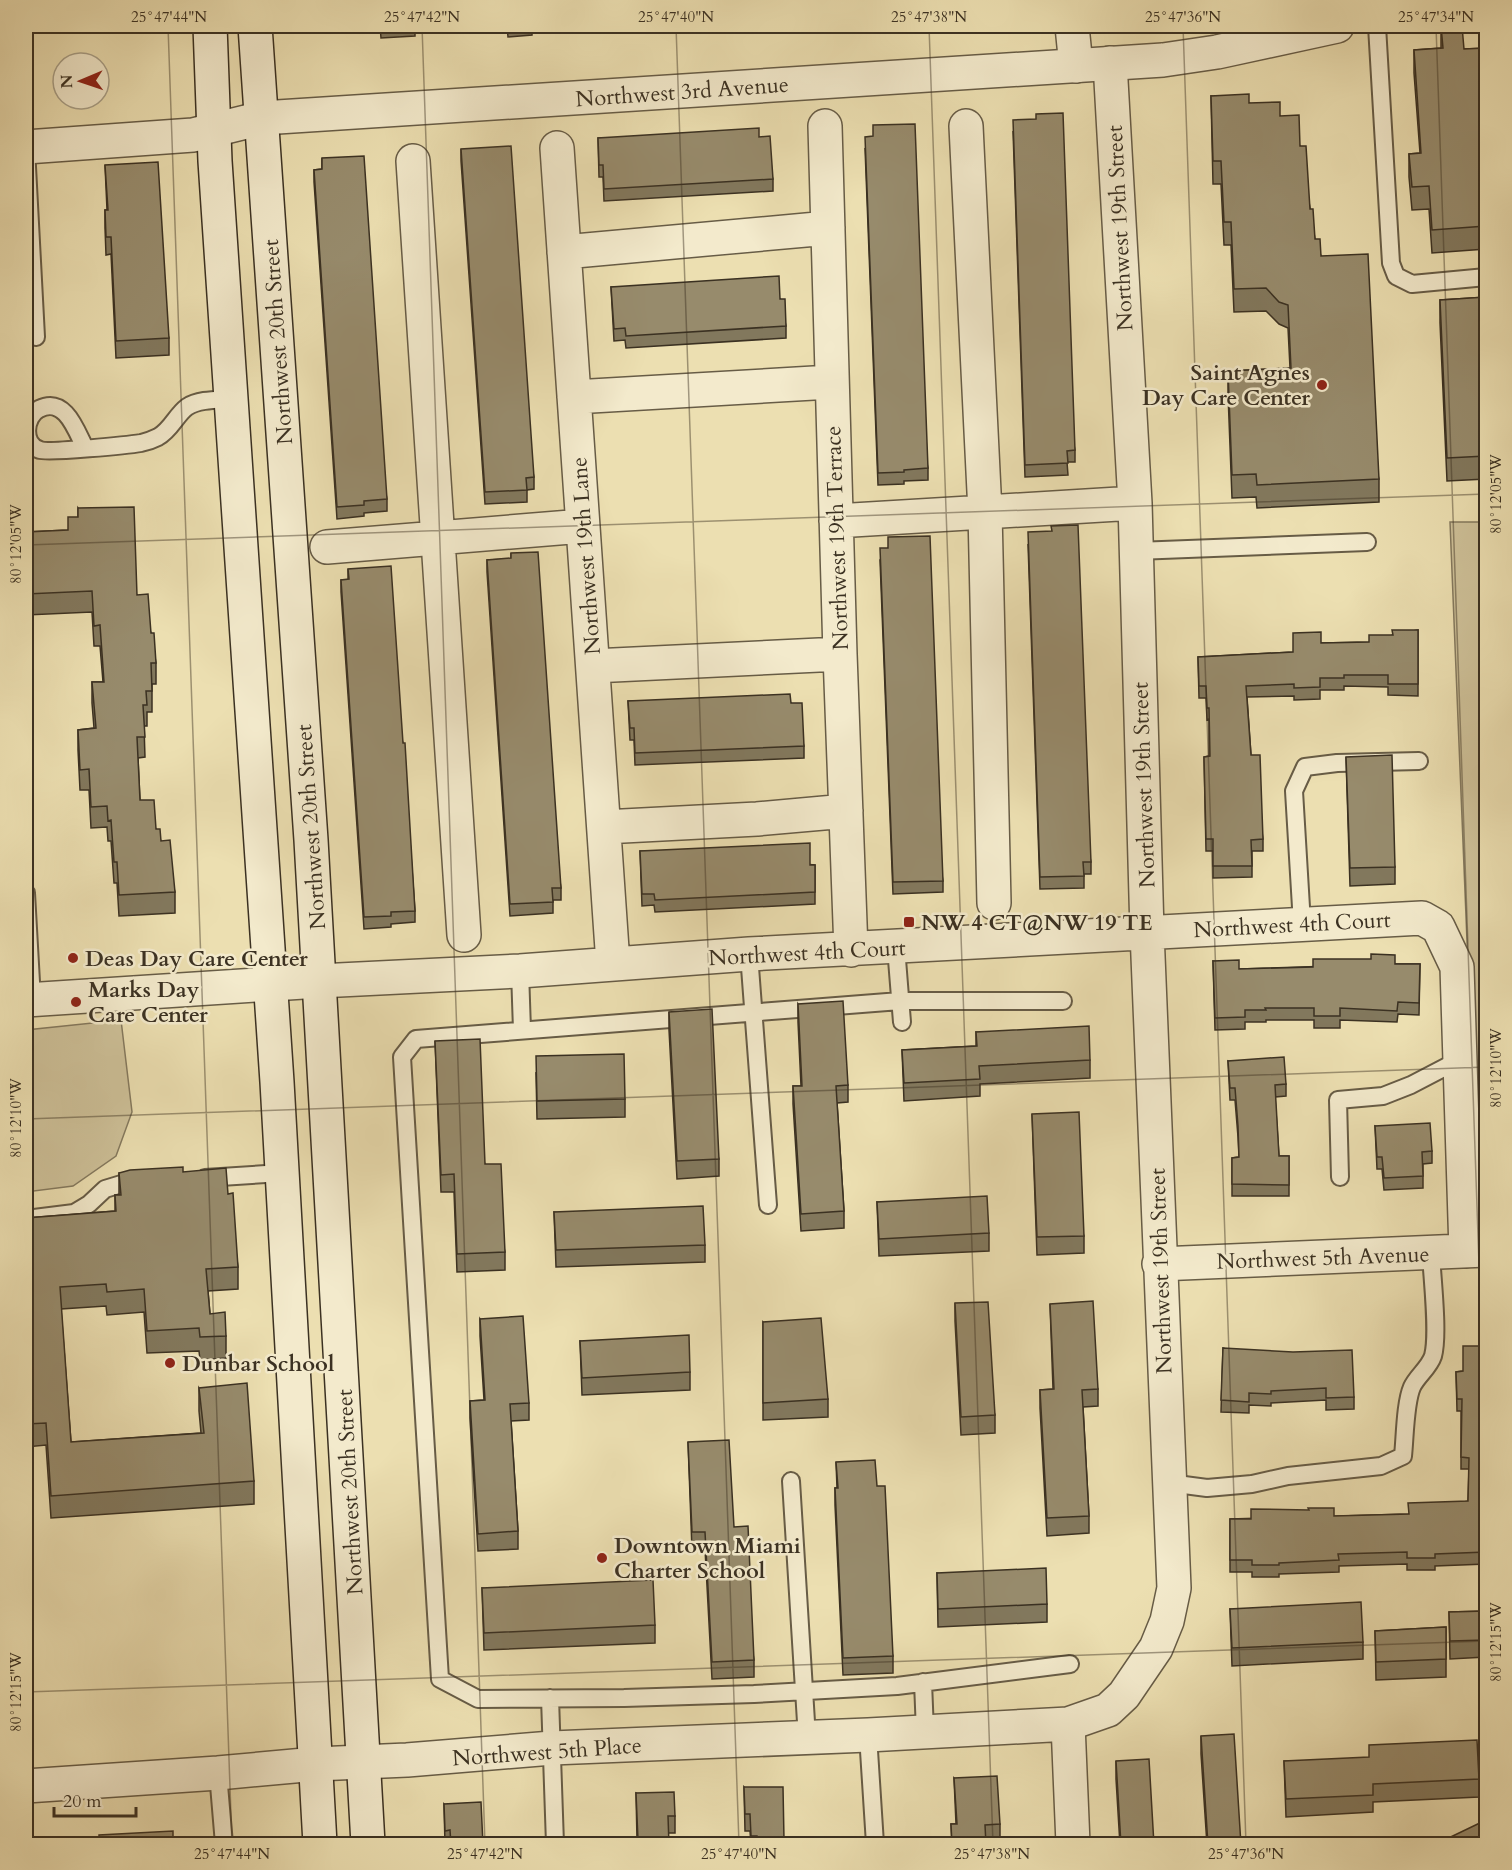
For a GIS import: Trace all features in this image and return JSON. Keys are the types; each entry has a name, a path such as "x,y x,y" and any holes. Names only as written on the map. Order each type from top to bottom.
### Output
{"street":[{"path":"210,26 214,129 271,984 320,1845"},
{"name":"Northwest 20th Street","path":"255,26 292,549 319,981 368,1845"},
{"path":"1072,26 1076,66"},
{"name":"Northwest 3rd Avenue","path":"26,147 193,135 262,118 1163,60 1208,53 1336,26"},
{"name":"Northwest 19th Street","path":"1110,63 1135,503 1147,932 1174,1588 1167,1621 1156,1648"},
{"name":"Northwest 19th Terrace","path":"825,126 831,382 851,950"},
{"path":"966,126 985,512 994,903"},
{"name":"Northwest 19th Lane","path":"557,148 613,964"},
{"path":"413,161 464,935"},
{"path":"564,252 828,228"},
{"path":"574,397 831,382"},
{"path":"836,521 1135,503"},
{"path":"327,547 583,526"},
{"path":"593,666 840,654"},
{"path":"604,827 757,819 846,811"},
{"name":"Northwest 4th Court","path":"29,1000 319,981 520,971 749,954 1422,918 1438,927 1457,967 1459,1060 1476,1251"},
{"name":"Northwest 5th Avenue","path":"1159,1264 1476,1251"},
{"name":"Northwest 5th Place","path":"26,1786 552,1749 1068,1724 1108,1710 1124,1695 1156,1648"},
{"path":"1068,1724 1073,1845"}],"lane":[{"path":"1377,26 1391,263 1396,276 1412,284 1486,277"},
{"path":"26,147 36,337"},
{"path":"85,448 142,443 159,436 173,424 186,407 199,402 232,399"},
{"path":"1136,551 1367,542"},
{"path":"1302,924 1293,791 1305,767 1337,763 1419,761"},
{"path":"26,893 29,1000"},
{"path":"896,947 902,1022"},
{"path":"749,954 768,1205"},
{"path":"520,971 522,1030"},
{"path":"1063,1001 900,1001 522,1030 416,1039 402,1057 440,1679 478,1699 754,1694 897,1686 1070,1664"},
{"path":"1340,1177 1338,1100 1383,1096 1411,1085 1459,1060"},
{"path":"188,1179 282,1173"},
{"path":"26,1219 74,1213 89,1204 105,1189 128,1182 152,1181"},
{"path":"1169,1483 1207,1488 1251,1484 1288,1476 1382,1466 1403,1456 1412,1387 1424,1372 1433,1355 1435,1336 1431,1253"},
{"path":"791,1481 807,1738"},
{"path":"922,1682 925,1732"},
{"path":"550,1698 555,1845"},
{"path":"868,1735 875,1845"},
{"path":"218,1773 224,1845"}],"shaded area":[{"path":"1450,522 1486,522 1486,1212 1478,1212"},
{"path":"121,1020 132,1112 116,1156 73,1186 26,1192 26,1030"}],"building":[{"path":"1441,26 1462,26 1464,49 1486,48 1486,226 1432,230 1429,186 1412,187 1409,154 1421,153 1414,50 1443,48"},
{"path":"1249,94 1249,103 1280,102 1280,116 1299,115 1300,146 1306,146 1310,209 1313,209 1315,239 1320,239 1321,256 1368,254 1379,479 1257,485 1256,474 1232,475 1228,371 1291,368 1288,305 1279,302 1266,288 1234,289 1231,222 1224,222 1221,161 1213,161 1211,96"},
{"path":"1063,113 1075,450 1067,451 1068,463 1025,465 1013,120 1036,119 1036,114"},
{"path":"915,124 928,468 878,473 865,137 873,136 873,125"},
{"path":"759,128 759,137 770,136 773,179 604,189 603,165 599,165 598,138"},
{"path":"511,146 534,477 526,478 527,490 485,492 461,149"},
{"path":"364,156 387,499 364,501 364,505 337,507 314,170 322,169 322,158"},
{"path":"158,162 169,338 116,341 111,237 106,237 105,210 108,210 105,165"},
{"path":"779,276 780,299 785,299 786,326 626,336 625,328 614,329 611,287"},
{"path":"1486,297 1486,456 1447,458 1440,300"},
{"path":"134,507 137,595 148,594 156,663 151,663 152,691 146,691 147,705 143,705 145,737 137,737 140,800 154,800 156,829 160,829 161,841 170,840 175,892 119,895 117,862 114,862 111,820 108,821 107,806 91,807 89,769 80,770 78,730 96,728 92,682 104,682 100,625 94,626 92,591 26,594 26,532 68,530 68,517 78,517 78,508"},
{"path":"1078,525 1091,862 1083,862 1084,876 1040,877 1028,532 1052,531 1051,526"},
{"path":"930,536 943,881 893,882 880,548 888,548 888,537"},
{"path":"538,552 561,888 552,888 553,902 510,904 487,560 511,558 511,553"},
{"path":"391,566 415,911 391,912 391,916 364,917 341,580 349,579 348,569"},
{"path":"1392,630 1418,630 1418,684 1388,684 1388,675 1344,675 1344,678 1320,678 1320,687 1294,688 1294,684 1246,686 1251,755 1260,755 1263,839 1251,840 1252,866 1213,866 1213,839 1206,839 1204,757 1210,756 1209,708 1207,708 1206,686 1199,686 1198,657 1293,652 1293,633 1321,632 1321,643 1369,642 1369,635 1393,635"},
{"path":"790,694 791,703 802,703 804,746 635,753 634,728 630,728 628,701"},
{"path":"1392,755 1395,867 1350,868 1346,757"},
{"path":"810,843 810,865 815,865 815,892 655,900 654,894 642,894 640,851"},
{"path":"1371,954 1395,955 1395,964 1420,964 1419,1003 1398,1002 1397,1011 1340,1008 1340,1016 1314,1016 1314,1008 1265,1008 1266,1010 1245,1010 1245,1017 1215,1018 1213,961 1239,960 1239,969 1313,967 1313,959 1371,959"},
{"path":"843,1001 848,1085 836,1086 844,1211 801,1214 793,1086 802,1086 798,1004"},
{"path":"712,1009 719,1159 677,1161 669,1012"},
{"path":"1089,1026 1090,1060 979,1066 980,1079 904,1083 902,1050 977,1046 976,1032"},
{"path":"480,1039 485,1164 501,1164 505,1252 457,1254 454,1174 441,1175 435,1041"},
{"path":"624,1054 625,1099 537,1101 536,1056"},
{"path":"1284,1057 1286,1084 1275,1085 1279,1156 1289,1156 1289,1185 1232,1184 1232,1158 1239,1157 1238,1126 1235,1088 1230,1088 1228,1061"},
{"path":"1079,1112 1084,1236 1037,1237 1032,1114"},
{"path":"1430,1123 1432,1151 1422,1152 1423,1176 1384,1178 1382,1157 1377,1157 1375,1126"},
{"path":"183,1167 183,1172 226,1168 228,1194 233,1193 238,1267 206,1269 210,1314 225,1312 226,1336 200,1337 199,1328 147,1331 144,1289 107,1292 106,1284 60,1287 71,1442 204,1433 199,1388 247,1383 254,1481 51,1496 46,1423 26,1424 26,1218 116,1211 115,1195 121,1195 119,1173 130,1170"},
{"path":"987,1196 989,1233 879,1239 877,1202"},
{"path":"703,1206 705,1245 556,1250 554,1212"},
{"path":"1093,1301 1098,1389 1082,1390 1089,1516 1047,1518 1040,1390 1054,1389 1050,1304"},
{"path":"988,1302 995,1415 961,1417 955,1303"},
{"path":"523,1316 529,1403 510,1404 518,1531 478,1534 470,1401 485,1400 480,1319"},
{"path":"821,1318 828,1399 763,1403 763,1322"},
{"path":"689,1335 690,1372 582,1378 580,1341"},
{"path":"1463,1346 1486,1346 1486,1552 1435,1554 1435,1558 1407,1558 1407,1552 1338,1554 1339,1560 1279,1563 1279,1565 1252,1565 1252,1560 1230,1560 1230,1519 1251,1519 1251,1509 1334,1508 1334,1516 1409,1514 1408,1503 1468,1501 1469,1458 1461,1457 1462,1399 1457,1399 1456,1372 1463,1371"},
{"path":"1223,1348 1293,1352 1352,1350 1354,1397 1326,1398 1326,1388 1271,1391 1271,1394 1249,1393 1249,1402 1221,1400"},
{"path":"729,1440 734,1527 748,1526 754,1660 712,1662 705,1532 692,1532 688,1442"},
{"path":"875,1460 877,1486 885,1486 893,1656 843,1658 835,1488 838,1488 836,1462"},
{"path":"1046,1568 1047,1604 938,1609 937,1573"},
{"path":"653,1580 655,1625 484,1633 482,1588"},
{"path":"1361,1602 1363,1642 1232,1648 1230,1609"},
{"path":"1486,1611 1486,1640 1450,1641 1449,1612"},
{"path":"1446,1627 1446,1659 1376,1662 1375,1631"},
{"path":"1234,1734 1241,1845 1208,1845 1201,1736"},
{"path":"1477,1740 1479,1779 1373,1784 1373,1795 1286,1799 1284,1761 1369,1757 1369,1745"},
{"path":"1149,1759 1154,1845 1121,1845 1116,1761"},
{"path":"997,1776 1000,1824 985,1825 986,1845 952,1845 951,1824 957,1824 954,1778"},
{"path":"744,1787 783,1787 784,1839 793,1839 793,1845 758,1845 757,1836 751,1836 750,1814 745,1814"},
{"path":"674,1792 675,1816 668,1816 669,1845 630,1845 630,1840 638,1840 636,1793"},
{"path":"481,1802 483,1845 451,1845 450,1830 445,1831 444,1804"},
{"path":"1486,1820 1486,1845 1434,1845"},
{"path":"26,1828 30,1828 31,1845 26,1845"},
{"path":"173,1831 173,1845 99,1845 99,1835"}],"place":[{"name":"Saint Agnes Day Care Center","path":"1322,385"},
{"name":"NW 4 CT@NW 19 TE","path":"909,922"},
{"name":"Deas Day Care Center","path":"73,958"},
{"name":"Marks Day Care Center","path":"76,1002"},
{"name":"Dunbar School","path":"170,1363"},
{"name":"Downtown Miami Charter School","path":"602,1558"}]}
